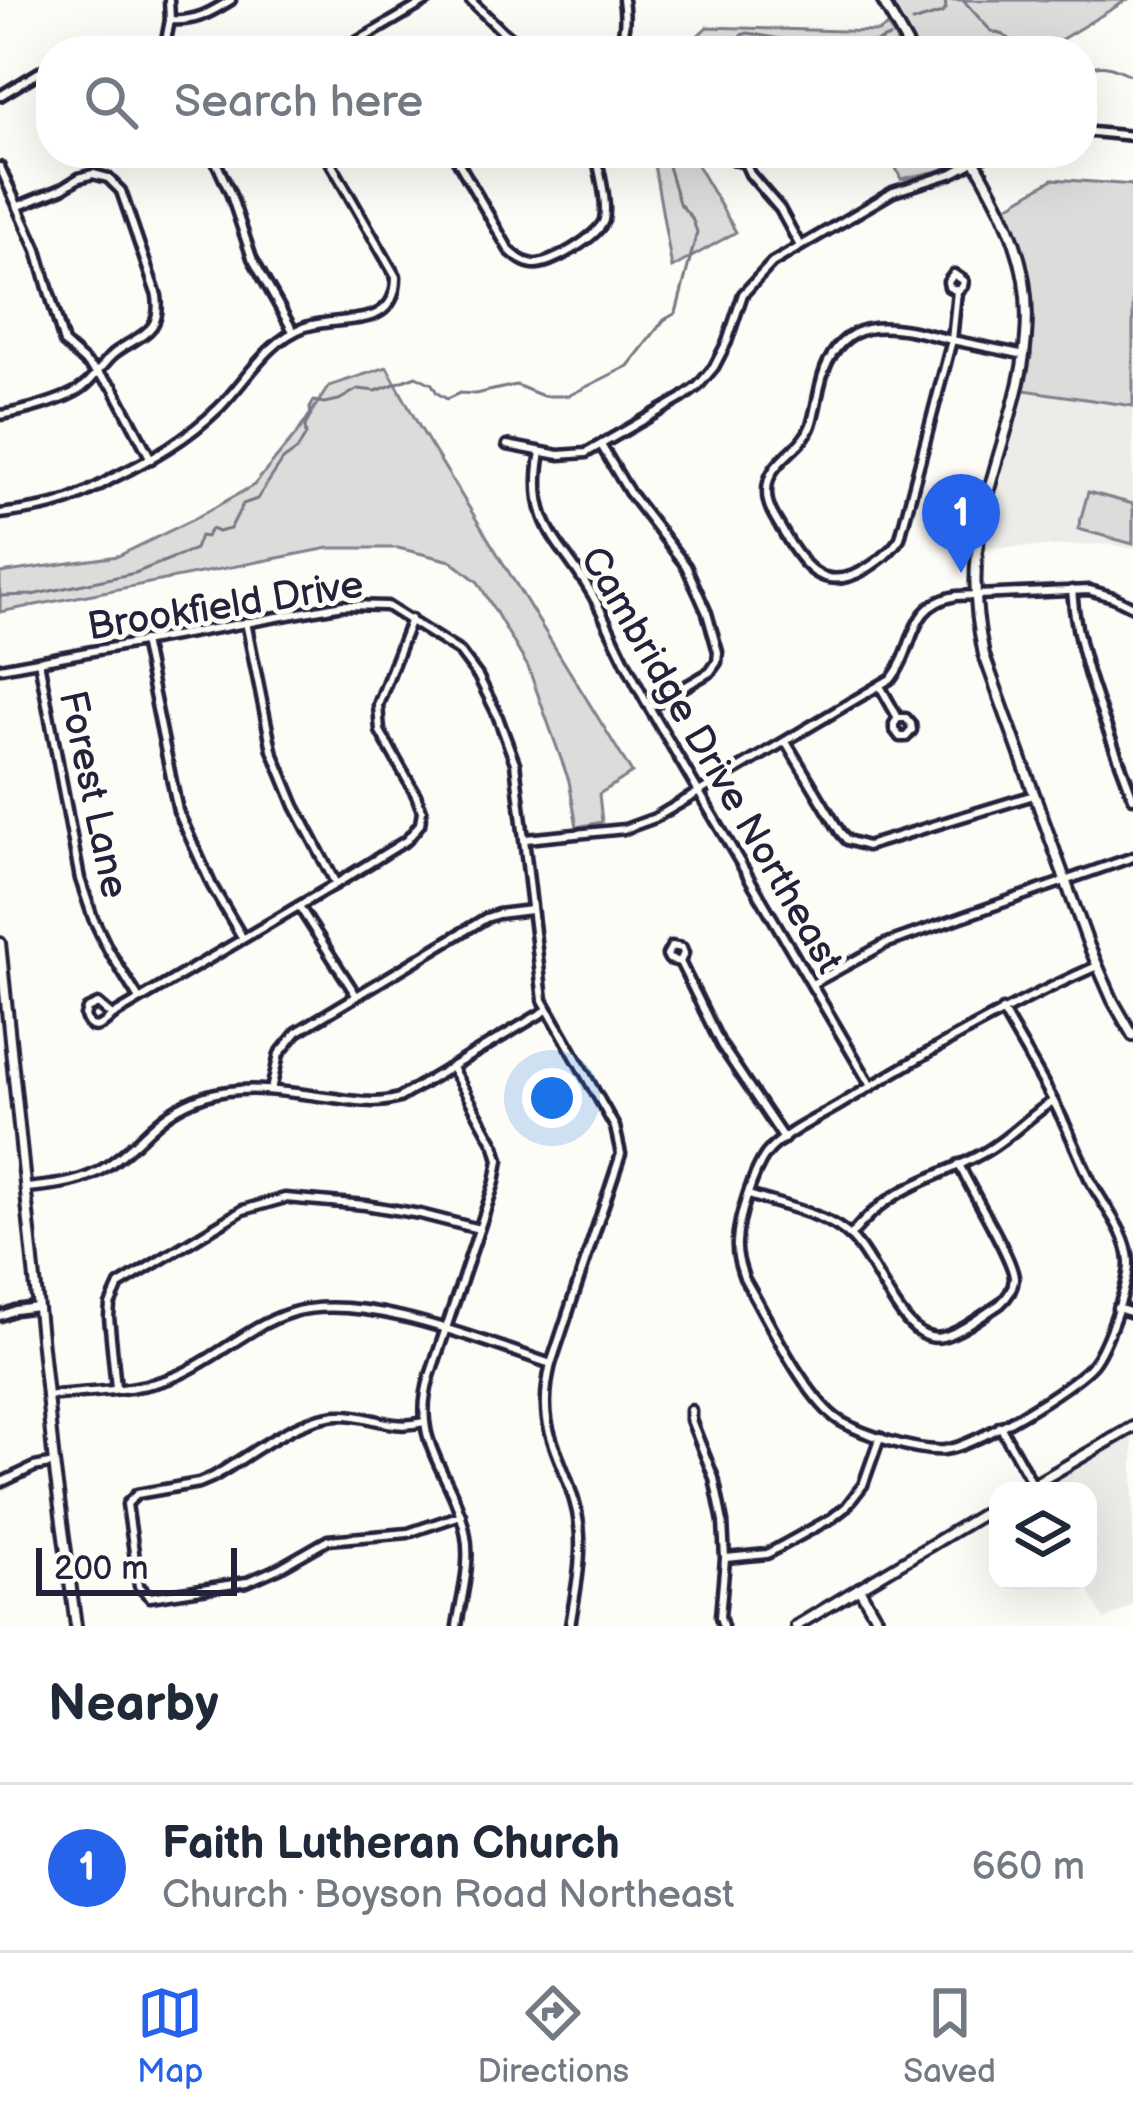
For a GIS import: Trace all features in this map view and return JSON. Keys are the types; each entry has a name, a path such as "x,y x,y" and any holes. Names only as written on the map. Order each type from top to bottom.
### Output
{"street":[{"path":"167,36 170,0"},
{"path":"170,20 192,20 231,0"},
{"path":"367,36 428,0"},
{"path":"470,0 509,36"},
{"path":"622,0 623,36"},
{"path":"882,0 902,36"},
{"path":"0,96 36,74"},
{"path":"1097,132 1133,136"},
{"path":"0,167 37,250 64,343 113,387 151,459"},
{"path":"219,168 252,258 293,331"},
{"path":"0,514 64,502 151,459 200,426 293,331 336,319 377,315 390,305 396,278 334,168"},
{"path":"463,168 509,250 532,265 546,263 601,226 605,215 598,168"},
{"path":"747,168 780,209 800,246"},
{"path":"507,445 573,455 601,445 698,386 727,342 743,294 772,263 893,192 937,179 955,168"},
{"path":"979,168 1001,206 1021,263 1027,303 1019,390 976,551 984,655 1096,967 1133,1036"},
{"path":"0,415 82,388 110,355 153,328 159,312 121,191 108,178 93,174 19,206"},
{"path":"956,291 952,340 900,538 892,550 859,573 841,578 820,576 800,561 773,514 768,480 806,436 826,365 836,348 867,328 884,324 952,340 1024,356"},
{"path":"601,445 628,492 686,566 718,652 710,672 649,707"},
{"name":"Cambridge Drive Northeast","path":"541,452 537,491 550,536 597,603 649,707 871,1086"},
{"path":"1072,590 1083,655 1133,798"},
{"path":"526,839 625,829 665,812 880,686 898,669 916,624 929,606 944,598 1072,590 1100,592 1133,608"},
{"name":"Brookfield Drive","path":"0,668 344,605 386,606 411,619 460,652 478,676 515,763 540,987 548,1010 615,1127 621,1154 550,1364 545,1392 547,1426 572,1492 581,1544 570,1626"},
{"path":"112,1016 98,1004 87,1009 86,1016 89,1024 100,1027 407,840 421,824 416,795 380,731 378,706 411,619"},
{"path":"246,622 272,750 336,884"},
{"path":"143,641 178,811 212,886 243,938"},
{"name":"Forest Lane","path":"39,661 80,879 92,918 139,1000"},
{"path":"880,686 898,718"},
{"path":"786,742 840,832 857,844 878,843 1034,795"},
{"path":"812,984 885,944 1133,857"},
{"path":"299,906 356,995"},
{"path":"271,1090 274,1066 297,1032 486,918 532,910"},
{"path":"0,944 54,1463 76,1626"},
{"path":"680,962 722,1045 784,1139"},
{"path":"1002,1010 1124,1243 1129,1265 1104,1348 1084,1374 970,1442 945,1450 920,1448 838,1420 820,1404 744,1278 737,1240 749,1196 764,1158 784,1139 1002,1010 1096,967"},
{"path":"27,1188 96,1173 159,1119 190,1102 225,1092 271,1090 386,1102 415,1091 548,1010"},
{"path":"452,1068 490,1132 499,1160 425,1392 424,1422 461,1515 468,1554 457,1626"},
{"path":"850,1236 898,1192 991,1149 1053,1101"},
{"path":"749,1196 800,1211 850,1236 873,1263 904,1319 920,1334 942,1337 1007,1298 1014,1276 1010,1259 958,1164"},
{"path":"116,1388 109,1317 119,1285 243,1210 285,1198 312,1200 420,1214 478,1229"},
{"path":"1119,1233 1133,1225"},
{"path":"1124,1243 1133,1238"},
{"path":"0,1316 39,1307"},
{"path":"1118,1308 1133,1313"},
{"path":"48,1396 177,1376 274,1320 302,1310 337,1309 412,1319 550,1364"},
{"path":"691,1410 719,1498 725,1558 723,1626"},
{"path":"424,1422 401,1426 344,1415 321,1418 199,1483 137,1494 127,1504 139,1586 150,1597 233,1586 264,1576 328,1540 408,1533 461,1515"},
{"path":"1000,1426 1032,1482"},
{"path":"1039,1482 1133,1427"},
{"path":"725,1558 767,1554 832,1518 863,1485 880,1437"},
{"path":"0,1484 54,1463"},
{"path":"796,1626 989,1510"},
{"path":"859,1588 881,1626"}],"shaded area":[{"path":"889,0 1127,0 1067,36 910,36"},
{"path":"888,26 894,36 697,36 707,27 878,32"},
{"path":"655,168 699,168 736,232 672,268"},
{"path":"896,168 945,168 938,171 901,179"},
{"path":"1053,179 1133,185 1133,406 1024,390 1032,344 1031,297 1022,251 1006,207"},
{"path":"387,367 632,773 599,794 602,822 577,827 569,781 528,667 478,582 451,561 398,548 329,548 0,612 0,573 118,556 194,519 254,485 329,386"},
{"path":"1024,390 1133,406 1133,549 1110,544 984,548"},
{"path":"1088,492 1133,504 1133,544 1078,529"},
{"path":"1133,1427 1133,1605 1104,1620 1089,1590 1097,1590 1097,1482 1039,1482"}],"waterway":[{"path":"913,22 942,13 945,0"},
{"path":"963,0 991,31 1004,36"},
{"path":"740,36 764,36"},
{"path":"1097,66 1133,76"},
{"path":"0,596 32,595 135,573 195,549 200,536 206,537 211,529 230,529 243,504 257,499 283,460 297,450 314,401 339,400 358,389 376,391 416,376 447,399 516,385 543,396 568,396 628,366 664,320 676,313 697,232 679,203 669,168"}],"place":[{"name":"Faith Lutheran Church","path":"961,573"}]}
